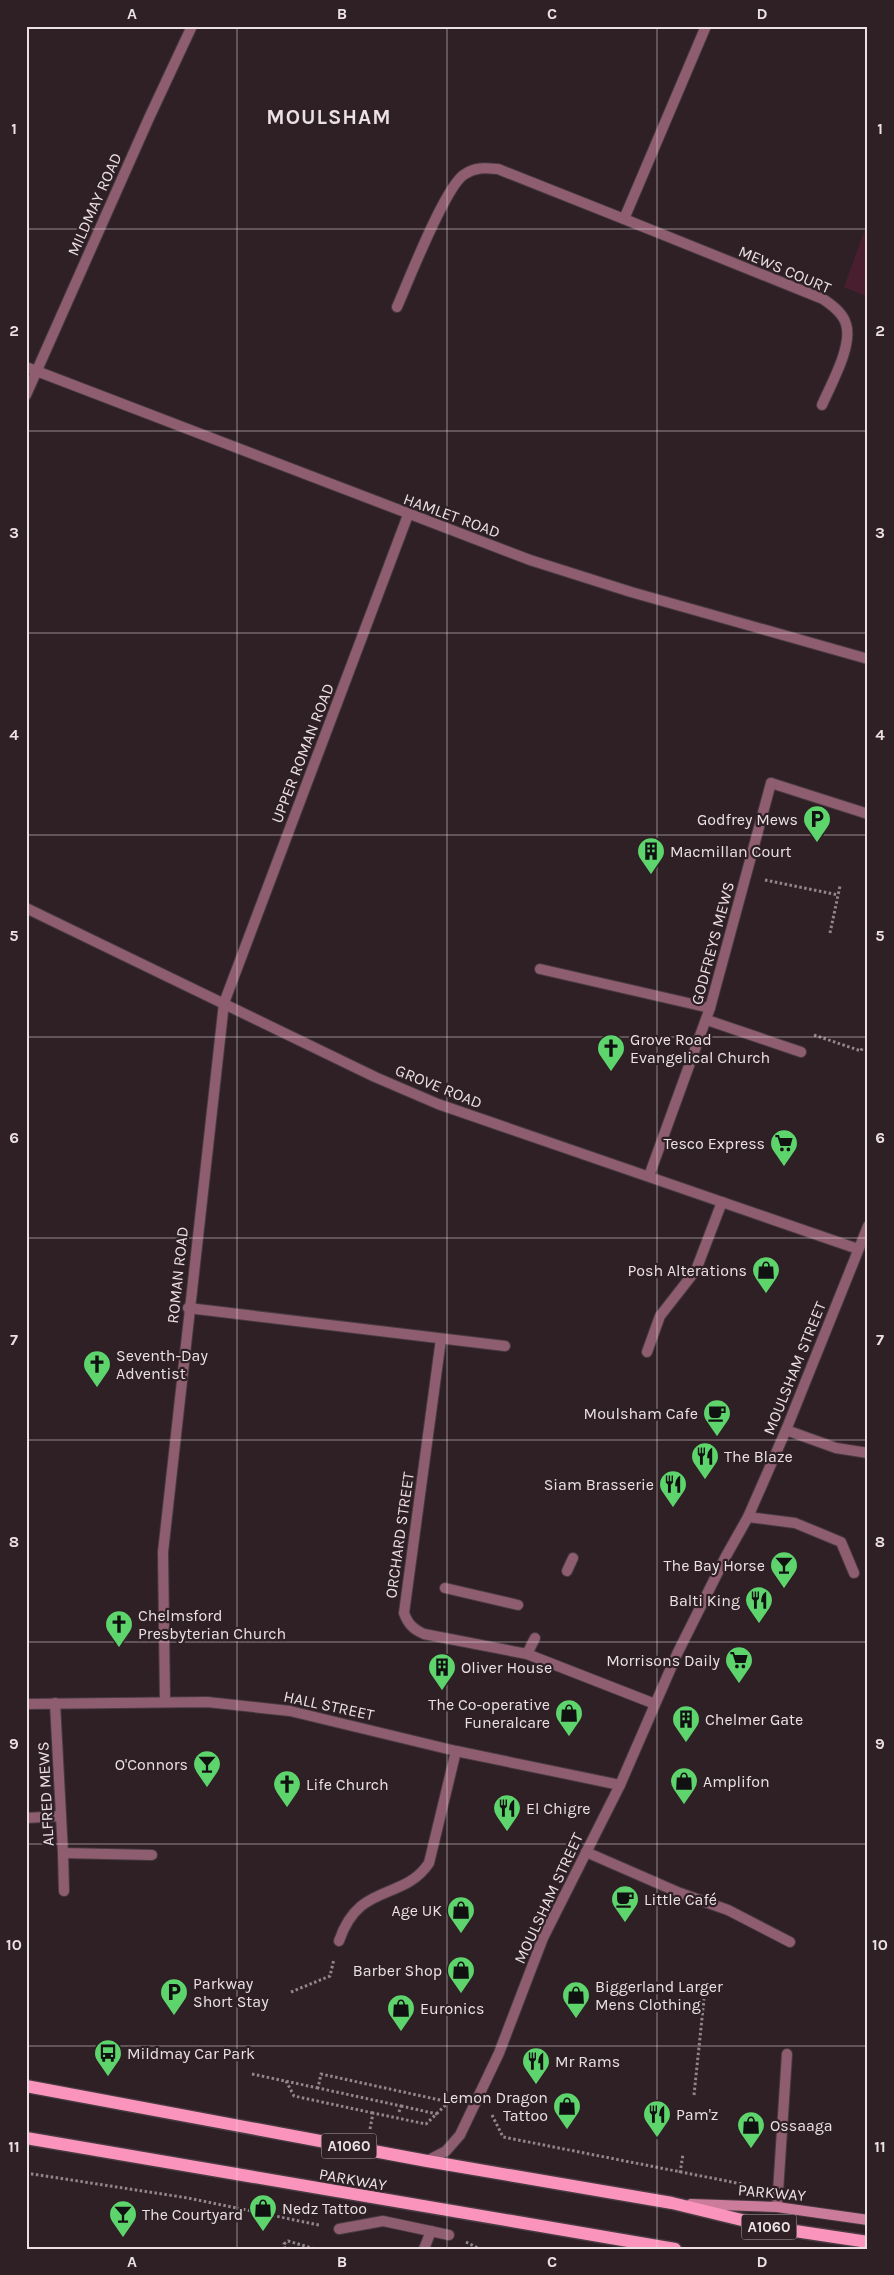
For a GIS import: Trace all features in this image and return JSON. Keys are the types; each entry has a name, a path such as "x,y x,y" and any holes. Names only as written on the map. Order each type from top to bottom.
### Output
{"main road":[{"name":"PARKWAY","path":"26,2086 427,2161 672,2203 775,2228 868,2242"},
{"name":"PARKWAY","path":"26,2138 676,2249"},
{"name":"PARKWAY","path":"672,2203 777,2207 868,2220"}],"street":[{"name":"MILDMAY ROAD","path":"26,395 31,369 192,26"},
{"path":"624,219 706,26"},
{"name":"MEWS COURT","path":"397,307 449,191 463,174 479,167 498,169 823,299 835,307 846,324 846,348 822,405"},
{"name":"HAMLET ROAD","path":"31,369 408,515 530,560 631,592 868,659"},
{"name":"UPPER ROMAN ROAD","path":"224,1003 408,515"},
{"name":"GODFREYS MEWS","path":"649,1176 710,1008 771,784 868,814"},
{"name":"GROVE ROAD","path":"26,908 375,1077 438,1104 858,1249"},
{"path":"540,969 710,1008"},
{"name":"ROMAN ROAD","path":"166,1702 163,1552 188,1308 224,1003"},
{"path":"706,1020 801,1052"},
{"path":"647,1352 660,1316 696,1270 722,1202"},
{"name":"MOULSHAM STREET","path":"427,2161 446,2151 460,2135 499,2053 543,1938 620,1785 655,1704 726,1556 748,1516 786,1430 868,1226"},
{"path":"188,1308 505,1346"},
{"name":"ORCHARD STREET","path":"441,1339 404,1613 408,1622 414,1630 424,1634 527,1654 655,1704"},
{"path":"786,1430 836,1448 868,1453"},
{"path":"748,1516 795,1523 841,1542 854,1573"},
{"path":"567,1571 573,1558"},
{"path":"446,1588 518,1605"},
{"path":"527,1654 535,1638"},
{"name":"HALL STREET","path":"26,1704 207,1702 290,1711 456,1751 620,1785"},
{"name":"ALFRED MEWS","path":"55,1703 63,1853 152,1855"},
{"path":"339,1941 344,1926 358,1908 370,1898 412,1880 423,1872 429,1863 456,1751"},
{"path":"26,1818 61,1816"},
{"path":"586,1852 680,1893 728,1910 790,1942"},
{"path":"63,1853 64,1891"},
{"path":"777,2207 787,2054"},
{"path":"339,2229 383,2221 449,2235"},
{"path":"424,2249 431,2231"}],"path":[{"path":"762,879 838,895"},
{"path":"830,933 840,886"},
{"path":"805,1032 861,1051 863,1046"},
{"path":"291,1992 330,1976 332,1968"},
{"path":"694,2095 704,1999"},
{"path":"252,2074 437,2114"},
{"path":"318,2088 321,2074 449,2102"},
{"path":"286,2081 294,2096 426,2124 460,2091"},
{"path":"399,2112 400,2106"},
{"path":"367,2149 373,2113"},
{"path":"491,2113 503,2138 680,2173 779,2190"},
{"path":"680,2173 683,2154"},
{"path":"26,2174 188,2198 339,2229"},
{"path":"285,2249 284,2244 288,2241 315,2249"}],"shaded area":[{"path":"868,221 868,297 844,287"}],"place":[{"name":"Godfrey Mews","path":"817,843"},
{"name":"Macmillan Court","path":"651,875"},
{"name":"Grove Road Evangelical Church","path":"611,1072"},
{"name":"Tesco Express","path":"784,1167"},
{"name":"Posh Alterations","path":"766,1294"},
{"name":"Seventh-Day Adventist","path":"97,1388"},
{"name":"Moulsham Cafe","path":"717,1437"},
{"name":"The Blaze","path":"705,1480"},
{"name":"Siam Brasserie","path":"673,1508"},
{"name":"The Bay Horse","path":"784,1589"},
{"name":"Balti King","path":"759,1624"},
{"name":"Chelmsford Presbyterian Church","path":"119,1648"},
{"name":"Morrisons Daily","path":"739,1684"},
{"name":"Oliver House","path":"442,1691"},
{"name":"The Co-operative Funeralcare","path":"569,1737"},
{"name":"Chelmer Gate","path":"686,1743"},
{"name":"O'Connors","path":"207,1788"},
{"name":"Amplifon","path":"684,1805"},
{"name":"Life Church","path":"287,1808"},
{"name":"El Chigre","path":"507,1832"},
{"name":"Little Café","path":"625,1923"},
{"name":"Age UK","path":"461,1934"},
{"name":"Barber Shop","path":"461,1994"},
{"name":"Parkway Short Stay","path":"174,2016"},
{"name":"Biggerland Larger Mens Clothing","path":"576,2019"},
{"name":"Euronics","path":"401,2032"},
{"name":"Mildmay Car Park","path":"108,2077"},
{"name":"Mr Rams","path":"536,2085"},
{"name":"Lemon Dragon Tattoo","path":"567,2130"},
{"name":"Pam'z","path":"657,2138"},
{"name":"Ossaaga","path":"751,2149"},
{"name":"Nedz Tattoo","path":"263,2232"},
{"name":"The Courtyard","path":"123,2238"}],"district":[{"name":"MOULSHAM","path":"329,117"}]}
